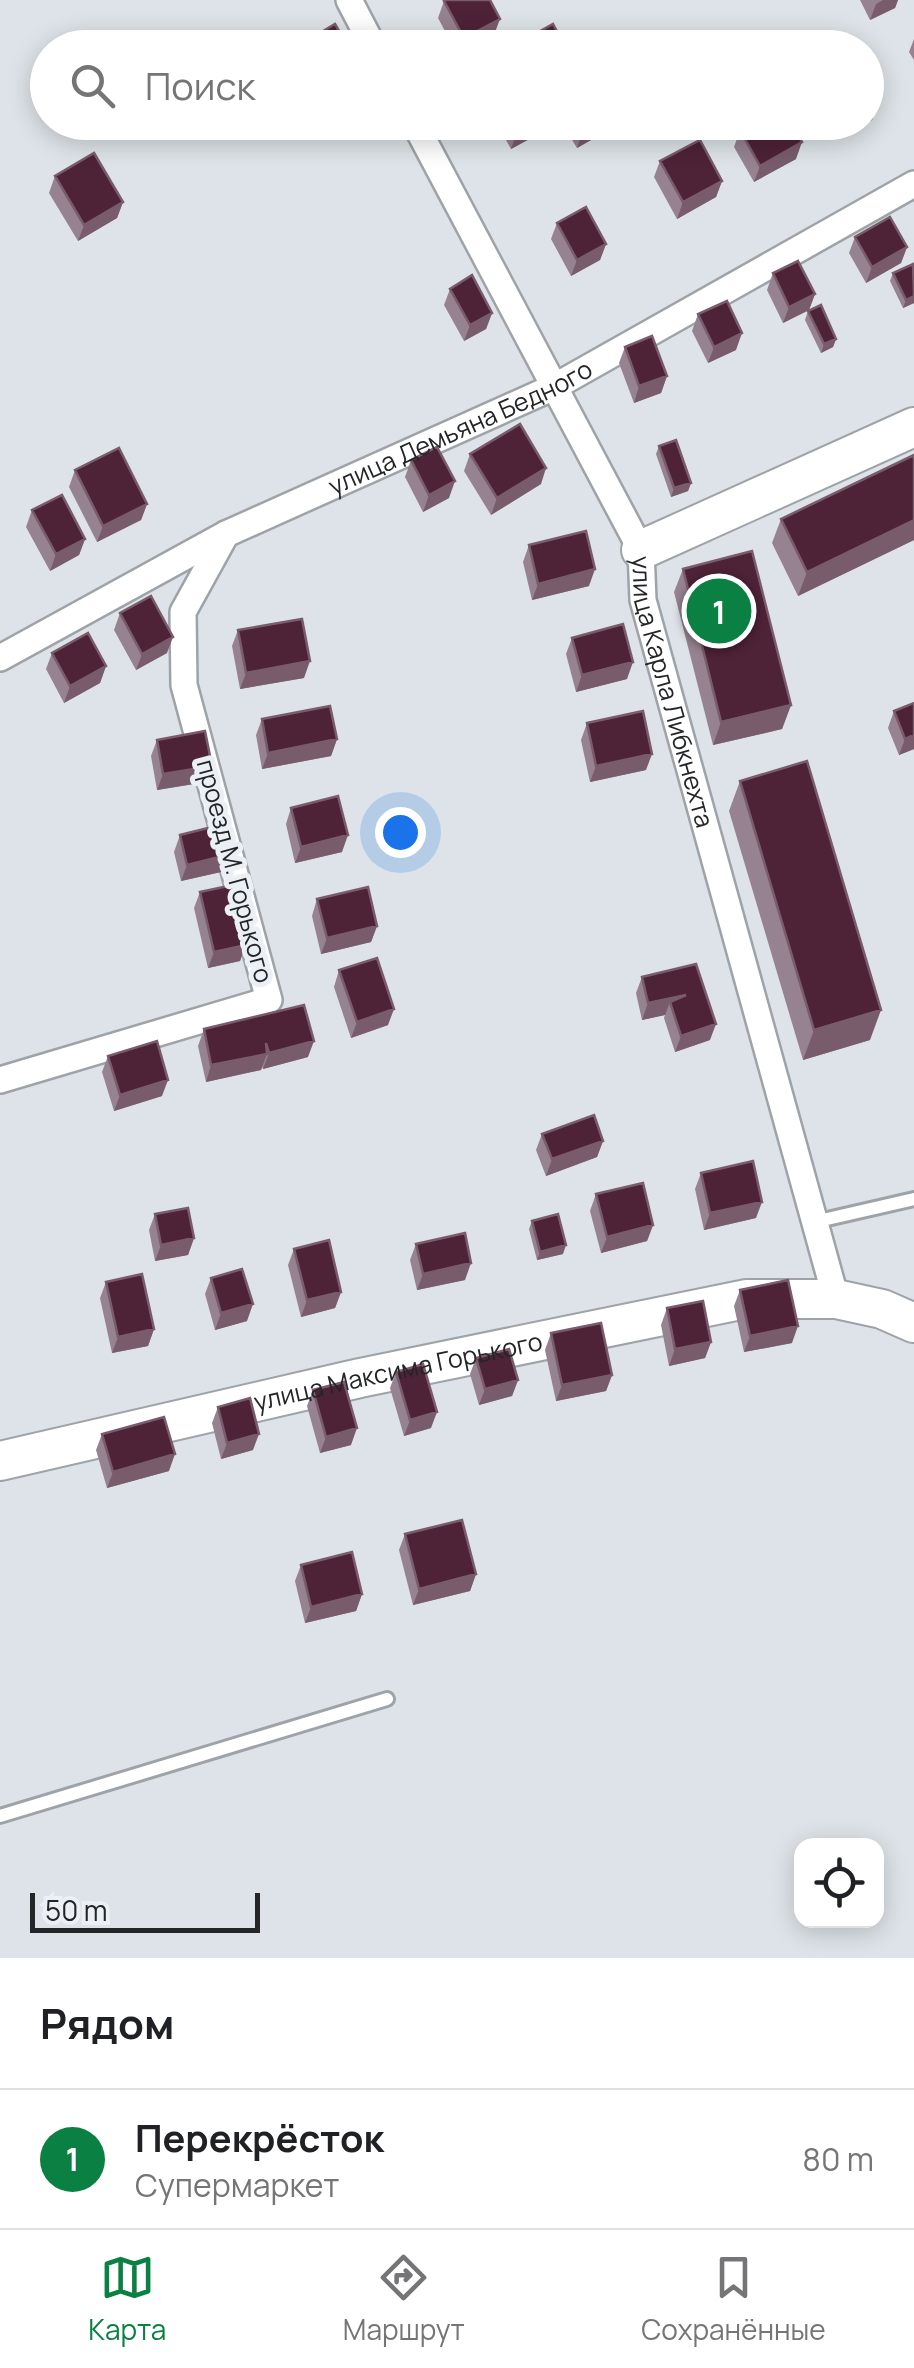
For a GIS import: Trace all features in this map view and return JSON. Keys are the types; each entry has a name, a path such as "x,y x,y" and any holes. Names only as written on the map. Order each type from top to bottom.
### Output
{"street":[{"path":"349,0 365,30"},
{"name":"улица Карла Либкнехта","path":"423,140 641,550 644,600 836,1299"},
{"name":"улица Демьяна Бедного","path":"0,658 226,534 554,388 914,184"},
{"path":"641,550 914,427"},
{"name":"проезд М. Горького","path":"0,1080 269,1000 184,685 182,612 226,534"},
{"name":"улица Максима Горького","path":"0,1461 360,1378 746,1299 836,1299 882,1309 914,1323"}],"lane":[{"path":"814,1222 914,1199"},
{"path":"0,1816 387,1698"}],"building":[{"path":"490,0 500,19 479,30 460,30 444,1"},
{"path":"700,140 722,181 683,202 660,161"},
{"path":"746,140 801,140 802,142 760,166"},
{"path":"94,153 123,202 84,225 55,176"},
{"path":"586,207 606,244 577,260 557,223"},
{"path":"890,217 907,247 872,267 855,237"},
{"path":"798,261 815,294 789,307 773,273"},
{"path":"913,264 914,296 906,300 893,273"},
{"path":"472,275 492,313 470,325 450,289"},
{"path":"727,301 742,333 714,347 698,314"},
{"path":"821,305 836,339 824,344 808,311"},
{"path":"652,336 667,376 639,386 625,347"},
{"path":"520,424 546,468 497,498 470,454"},
{"path":"676,440 691,483 674,488 659,446"},
{"path":"437,447 455,481 429,495 411,460"},
{"path":"119,448 147,504 103,526 75,470"},
{"path":"914,455 914,520 807,572 781,519"},
{"path":"62,495 85,539 56,554 32,510"},
{"path":"586,531 595,569 538,584 529,545"},
{"path":"752,551 791,705 721,722 683,569"},
{"path":"151,596 173,637 142,654 120,613"},
{"path":"302,619 310,661 246,673 238,630"},
{"path":"623,624 633,662 582,675 572,638"},
{"path":"88,633 106,666 70,686 52,653"},
{"path":"914,703 914,735 905,739 894,711"},
{"path":"330,706 337,739 268,753 262,719"},
{"path":"643,711 652,754 596,766 587,723"},
{"path":"205,731 212,766 163,774 157,740"},
{"path":"807,761 881,1010 814,1030 740,781"},
{"path":"338,796 348,835 301,847 291,808"},
{"path":"220,825 227,855 187,865 180,835"},
{"path":"233,885 246,945 214,952 200,892"},
{"path":"368,887 377,926 327,938 317,899"},
{"path":"377,958 394,1009 357,1022 339,970"},
{"path":"696,964 716,1024 681,1036 670,1002 686,995 648,1003 642,977"},
{"path":"304,1005 314,1041 269,1053 266,1043 267,1054 211,1065 204,1029"},
{"path":"157,1041 168,1080 120,1095 108,1056"},
{"path":"594,1115 603,1141 552,1159 542,1134"},
{"path":"753,1161 762,1202 710,1213 701,1173"},
{"path":"643,1183 653,1225 607,1237 596,1194"},
{"path":"188,1208 194,1238 161,1245 155,1214"},
{"path":"558,1214 566,1245 540,1252 532,1221"},
{"path":"465,1233 471,1263 423,1274 416,1244"},
{"path":"329,1240 341,1292 307,1300 294,1249"},
{"path":"242,1269 253,1304 221,1313 211,1278"},
{"path":"142,1274 154,1329 118,1337 106,1282"},
{"path":"788,1280 798,1326 750,1336 740,1290"},
{"path":"703,1301 711,1342 675,1349 667,1308"},
{"path":"601,1323 612,1375 562,1385 551,1333"},
{"path":"509,1349 518,1380 485,1389 476,1358"},
{"path":"423,1364 437,1412 410,1420 396,1372"},
{"path":"344,1382 357,1428 326,1437 313,1390"},
{"path":"250,1398 259,1434 227,1443 218,1407"},
{"path":"164,1417 175,1454 113,1472 102,1434"},
{"path":"462,1520 476,1574 419,1589 405,1534"},
{"path":"352,1552 362,1594 311,1607 301,1565"}],"place":[{"name":"Перекрёсток","path":"719,611"}]}
